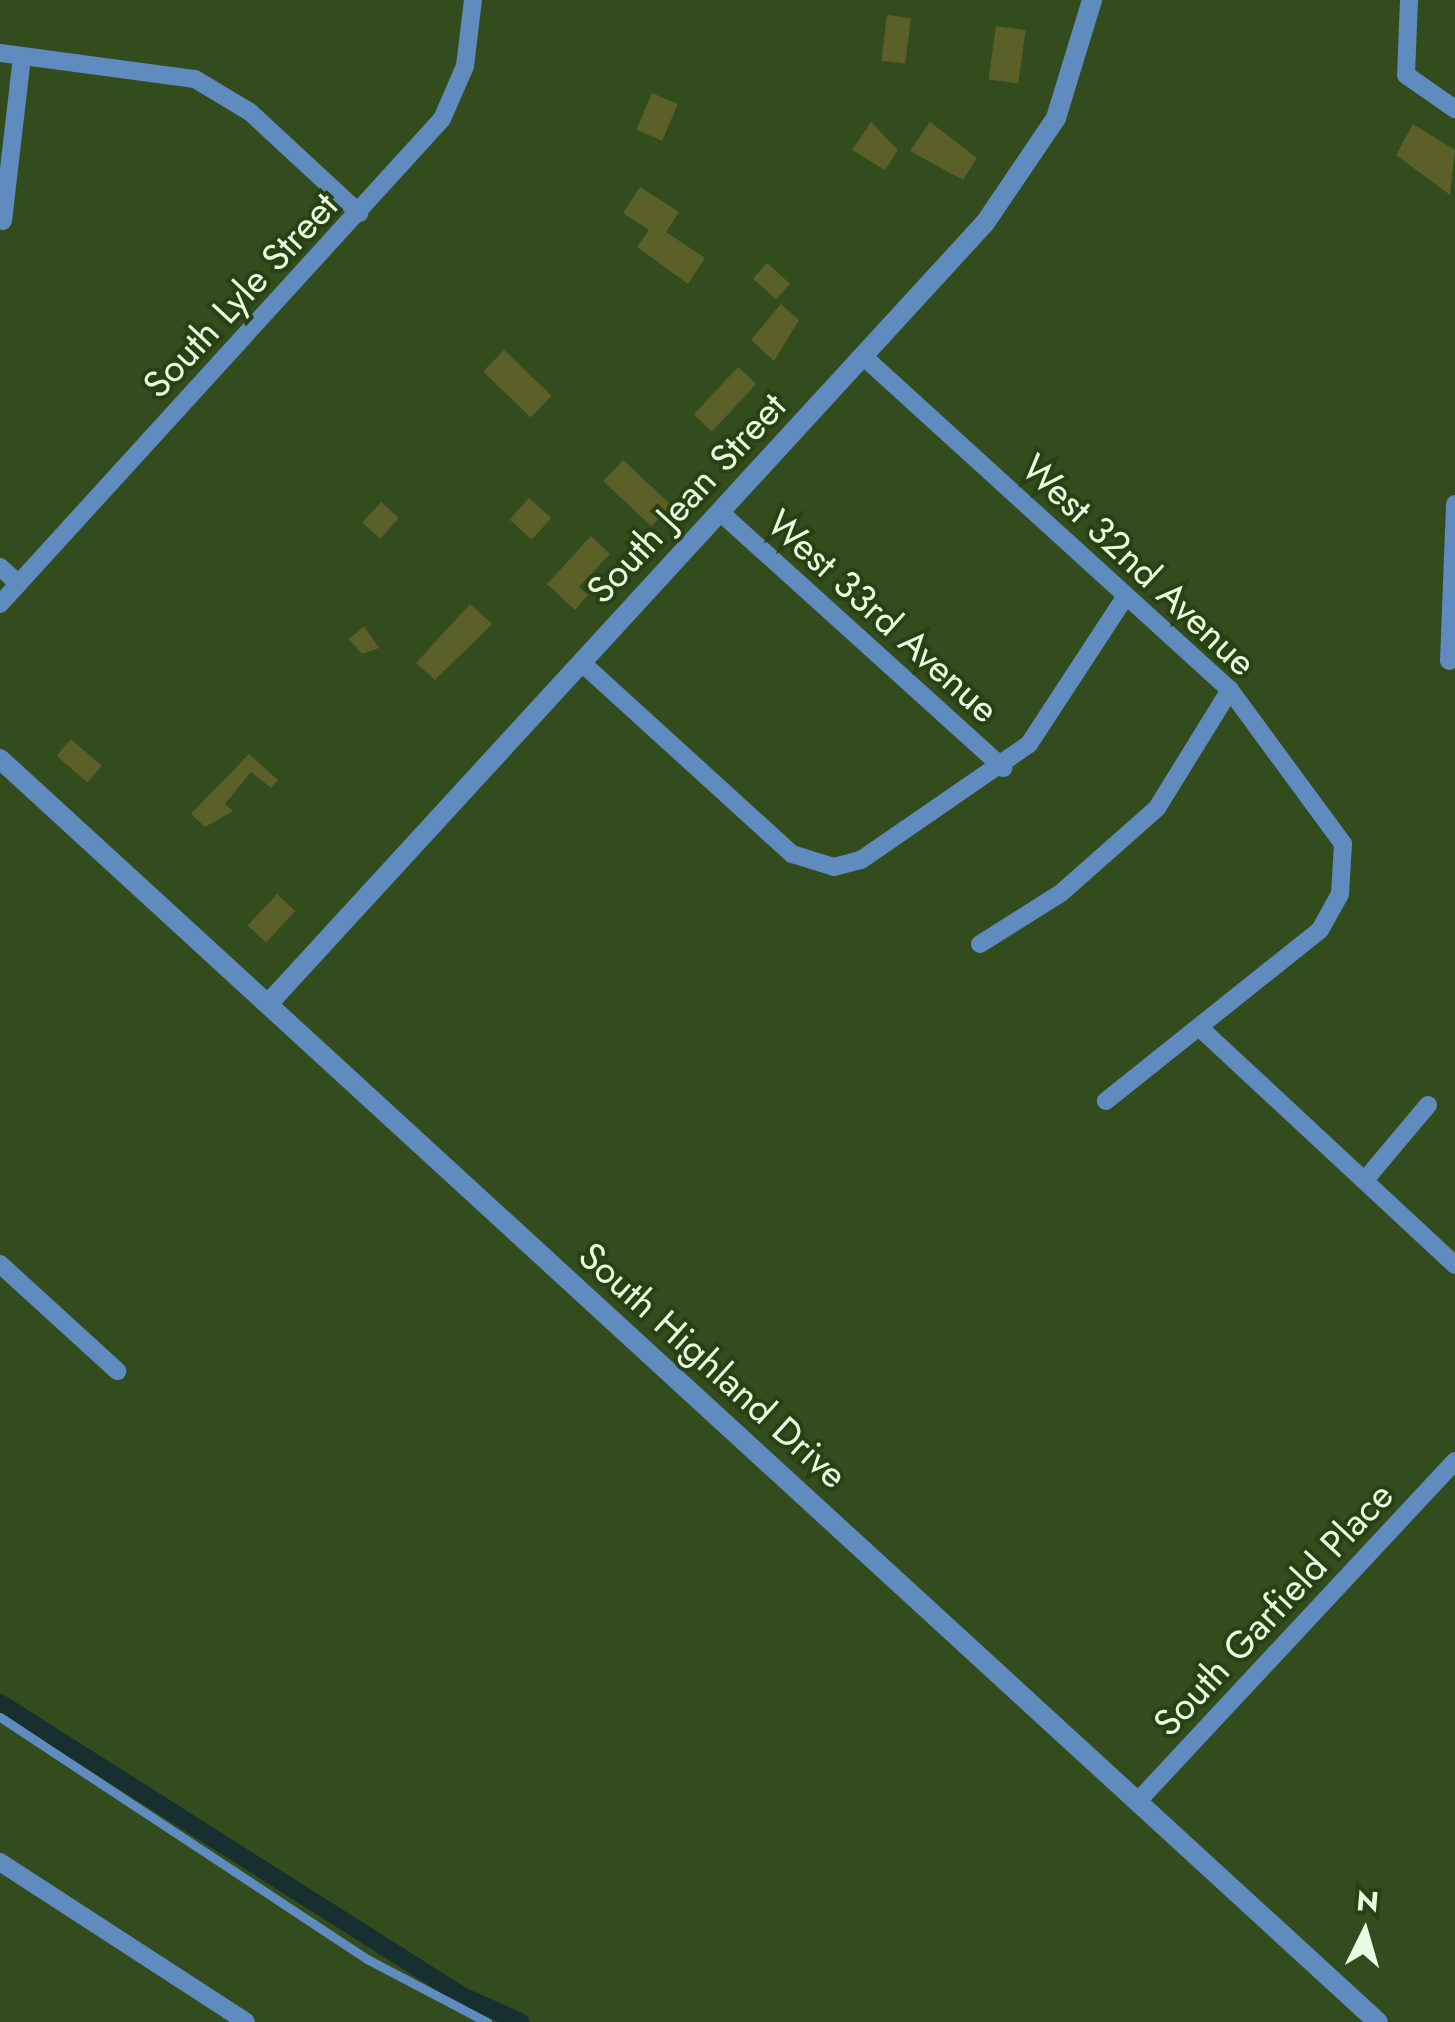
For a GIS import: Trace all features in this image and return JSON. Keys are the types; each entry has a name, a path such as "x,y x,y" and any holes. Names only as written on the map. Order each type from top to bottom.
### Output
{"street":[{"name":"South Lyle Street","path":"0,604 360,213 455,96 473,0"},
{"name":"South Jean Street","path":"268,1004 864,357 1035,155 1068,89 1092,0"},
{"path":"1409,0 1406,75 1455,109"},
{"path":"0,53 163,72 219,90 360,213"},
{"path":"3,221 22,56"},
{"name":"West 32nd Avenue","path":"864,357 1230,690 1343,844 1333,914 1200,1028"},
{"path":"1449,660 1455,504"},
{"name":"West 33rd Avenue","path":"720,512 1002,768"},
{"path":"0,567 18,584"},
{"path":"582,663 792,854 834,868 861,860 1002,768 1048,720 1126,596"},
{"path":"980,944 1061,893 1157,808 1230,690"},
{"name":"South Highland Drive","path":"0,759 1378,2022"},
{"path":"1106,1101 1200,1028 1455,1265"},
{"path":"1365,1180 1428,1105"},
{"path":"0,1264 117,1372"},
{"name":"South Garfield Place","path":"1138,1801 1455,1461"},
{"path":"0,1862 246,2022"}],"lane":[{"path":"0,1717 367,1959 487,2022"}],"building":[{"path":"887,15 911,18 905,64 881,61"},
{"path":"996,26 1026,30 1018,84 988,79"},
{"path":"652,93 678,104 662,141 636,130"},
{"path":"871,122 898,150 885,170 852,150"},
{"path":"930,122 977,158 963,180 910,151"},
{"path":"1413,124 1455,150 1450,195 1396,155"},
{"path":"640,187 679,212 666,232 705,258 688,284 637,247 649,230 623,213"},
{"path":"767,263 790,284 776,299 753,279"},
{"path":"781,304 799,320 774,361 751,340"},
{"path":"504,350 551,396 531,417 483,372"},
{"path":"738,367 756,384 712,432 694,415"},
{"path":"623,460 671,505 651,526 603,481"},
{"path":"529,498 551,518 532,540 510,520"},
{"path":"381,502 399,518 380,539 362,523"},
{"path":"591,536 610,554 579,587 588,595 575,610 547,584"},
{"path":"470,604 492,624 435,680 416,663"},
{"path":"364,626 379,648 362,654 349,639"},
{"path":"71,739 102,766 88,783 57,756"},
{"path":"249,754 278,780 271,788 251,772 225,804 233,811 205,827 191,814"},
{"path":"277,894 295,911 266,942 248,925"}],"waterway":[{"path":"0,1703 462,1996 520,2022"}]}
